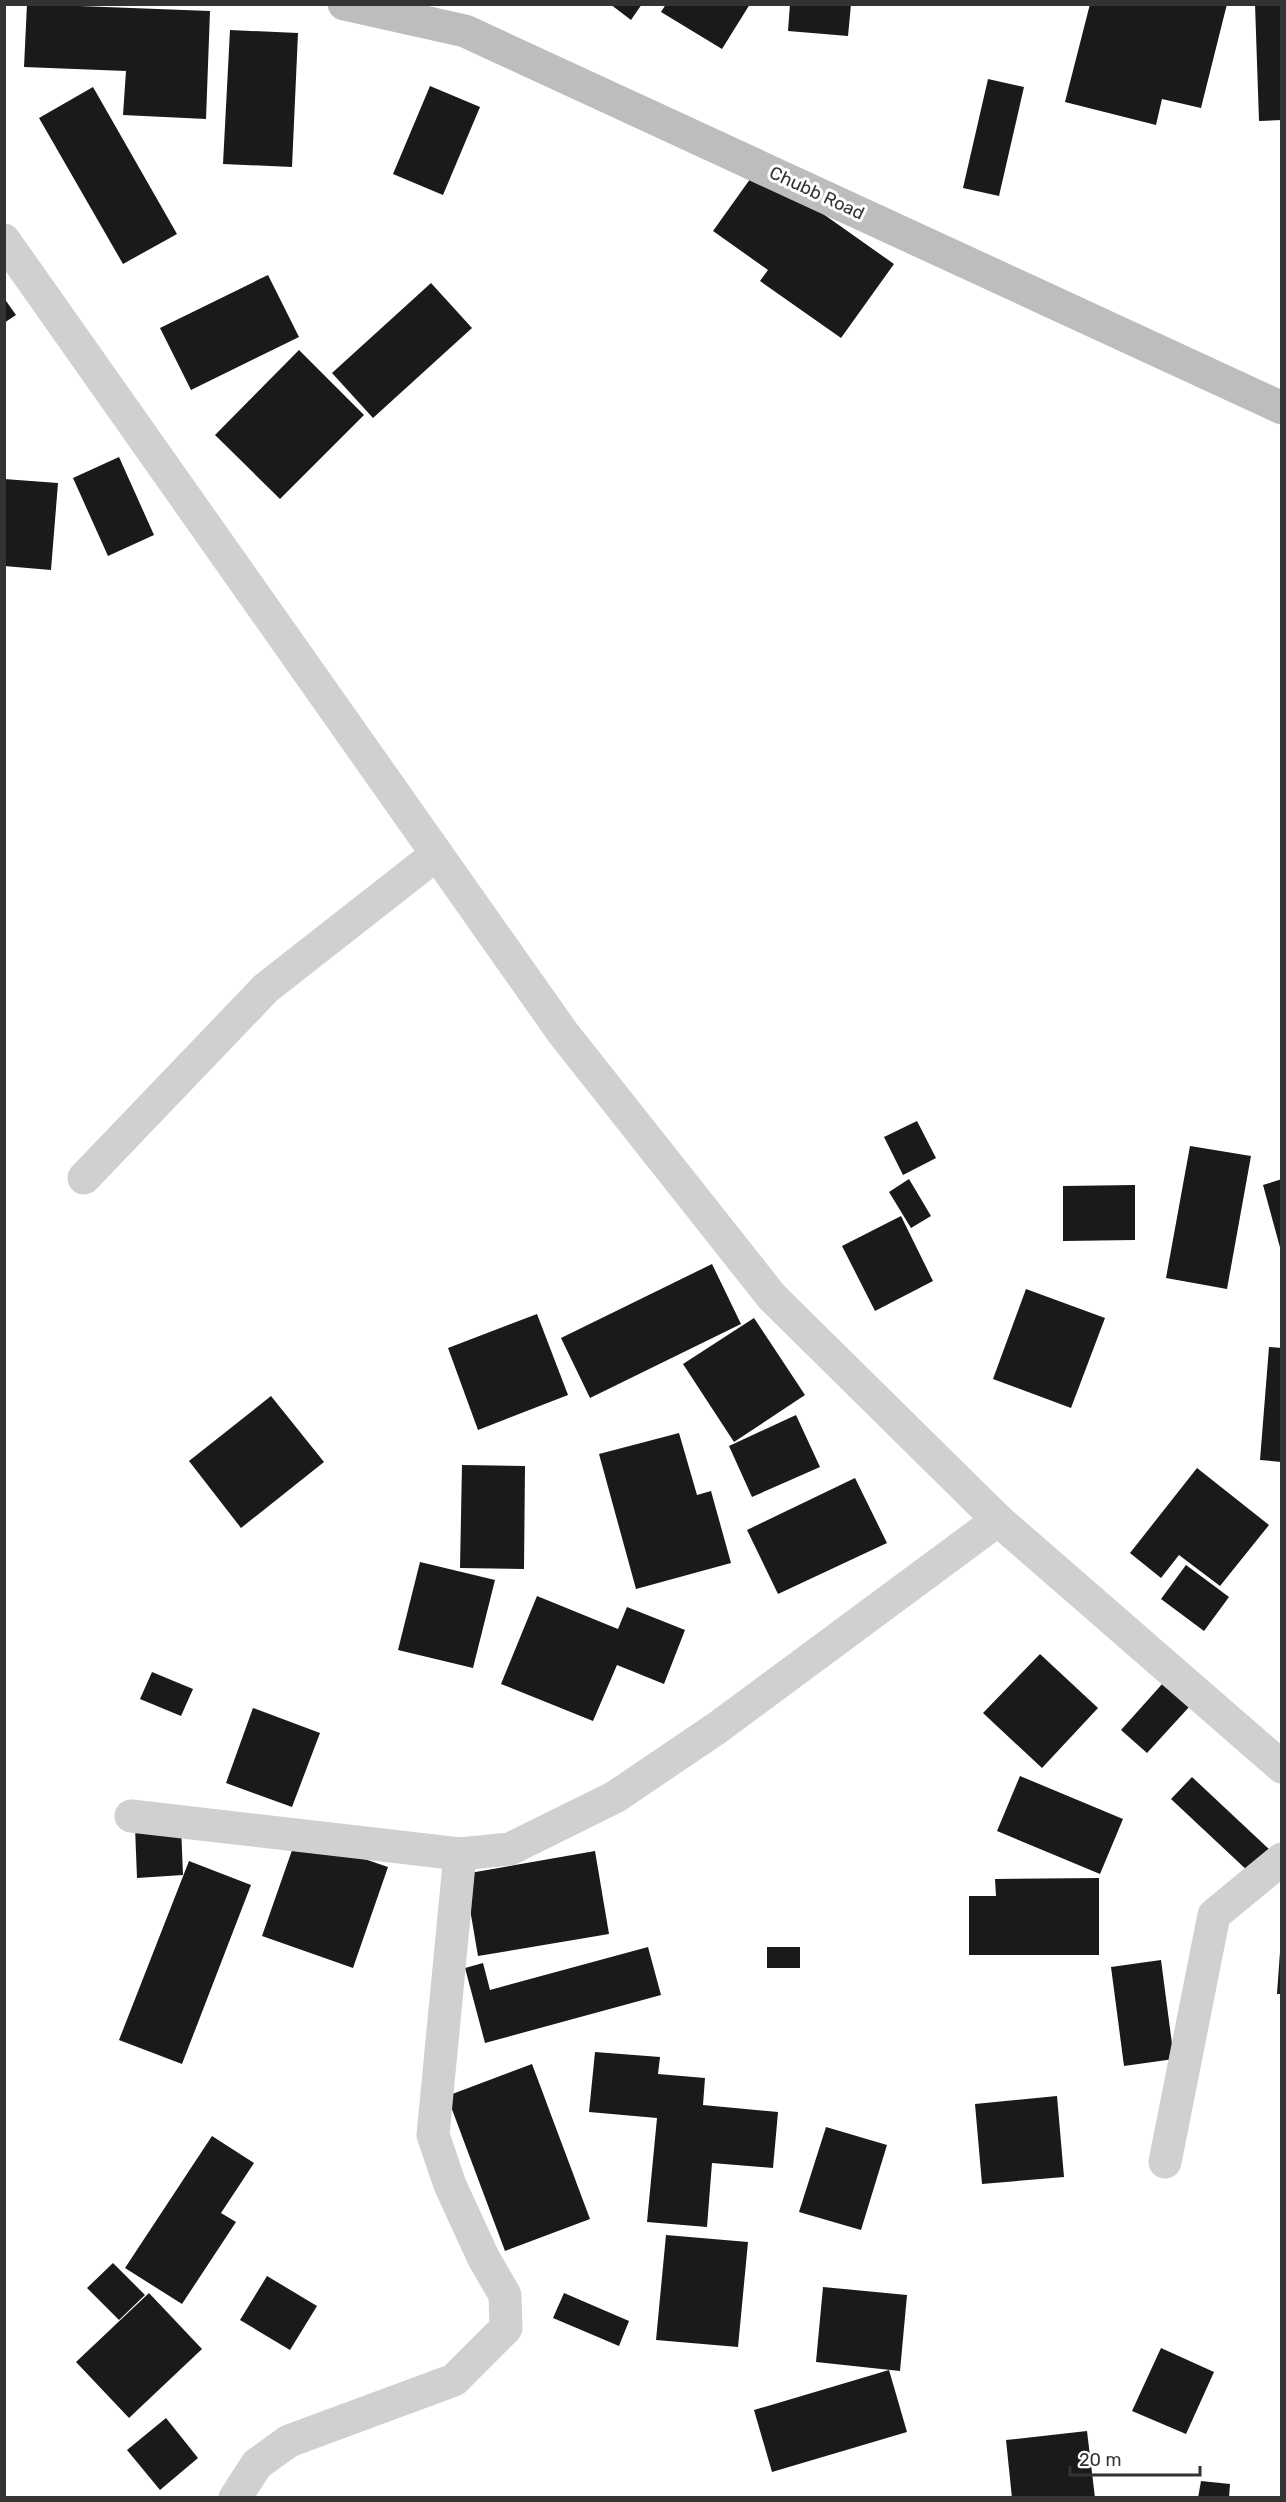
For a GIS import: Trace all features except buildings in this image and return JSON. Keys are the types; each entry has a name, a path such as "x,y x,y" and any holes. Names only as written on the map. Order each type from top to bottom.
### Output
{"street":[{"name":"Chubb Road","path":"344,4 465,30 1281,408"},
{"path":"4,240 563,1033 772,1297 998,1520 1281,1767"},
{"path":"84,1178 266,988 437,854"},
{"path":"131,1816 460,1854 510,1849 615,1797 717,1728 998,1520"},
{"path":"235,2498 257,2464 289,2441 454,2380 506,2328 505,2295 483,2257 454,2195 433,2135 460,1854"},
{"path":"1165,2162 1214,1915 1281,1859"}]}
